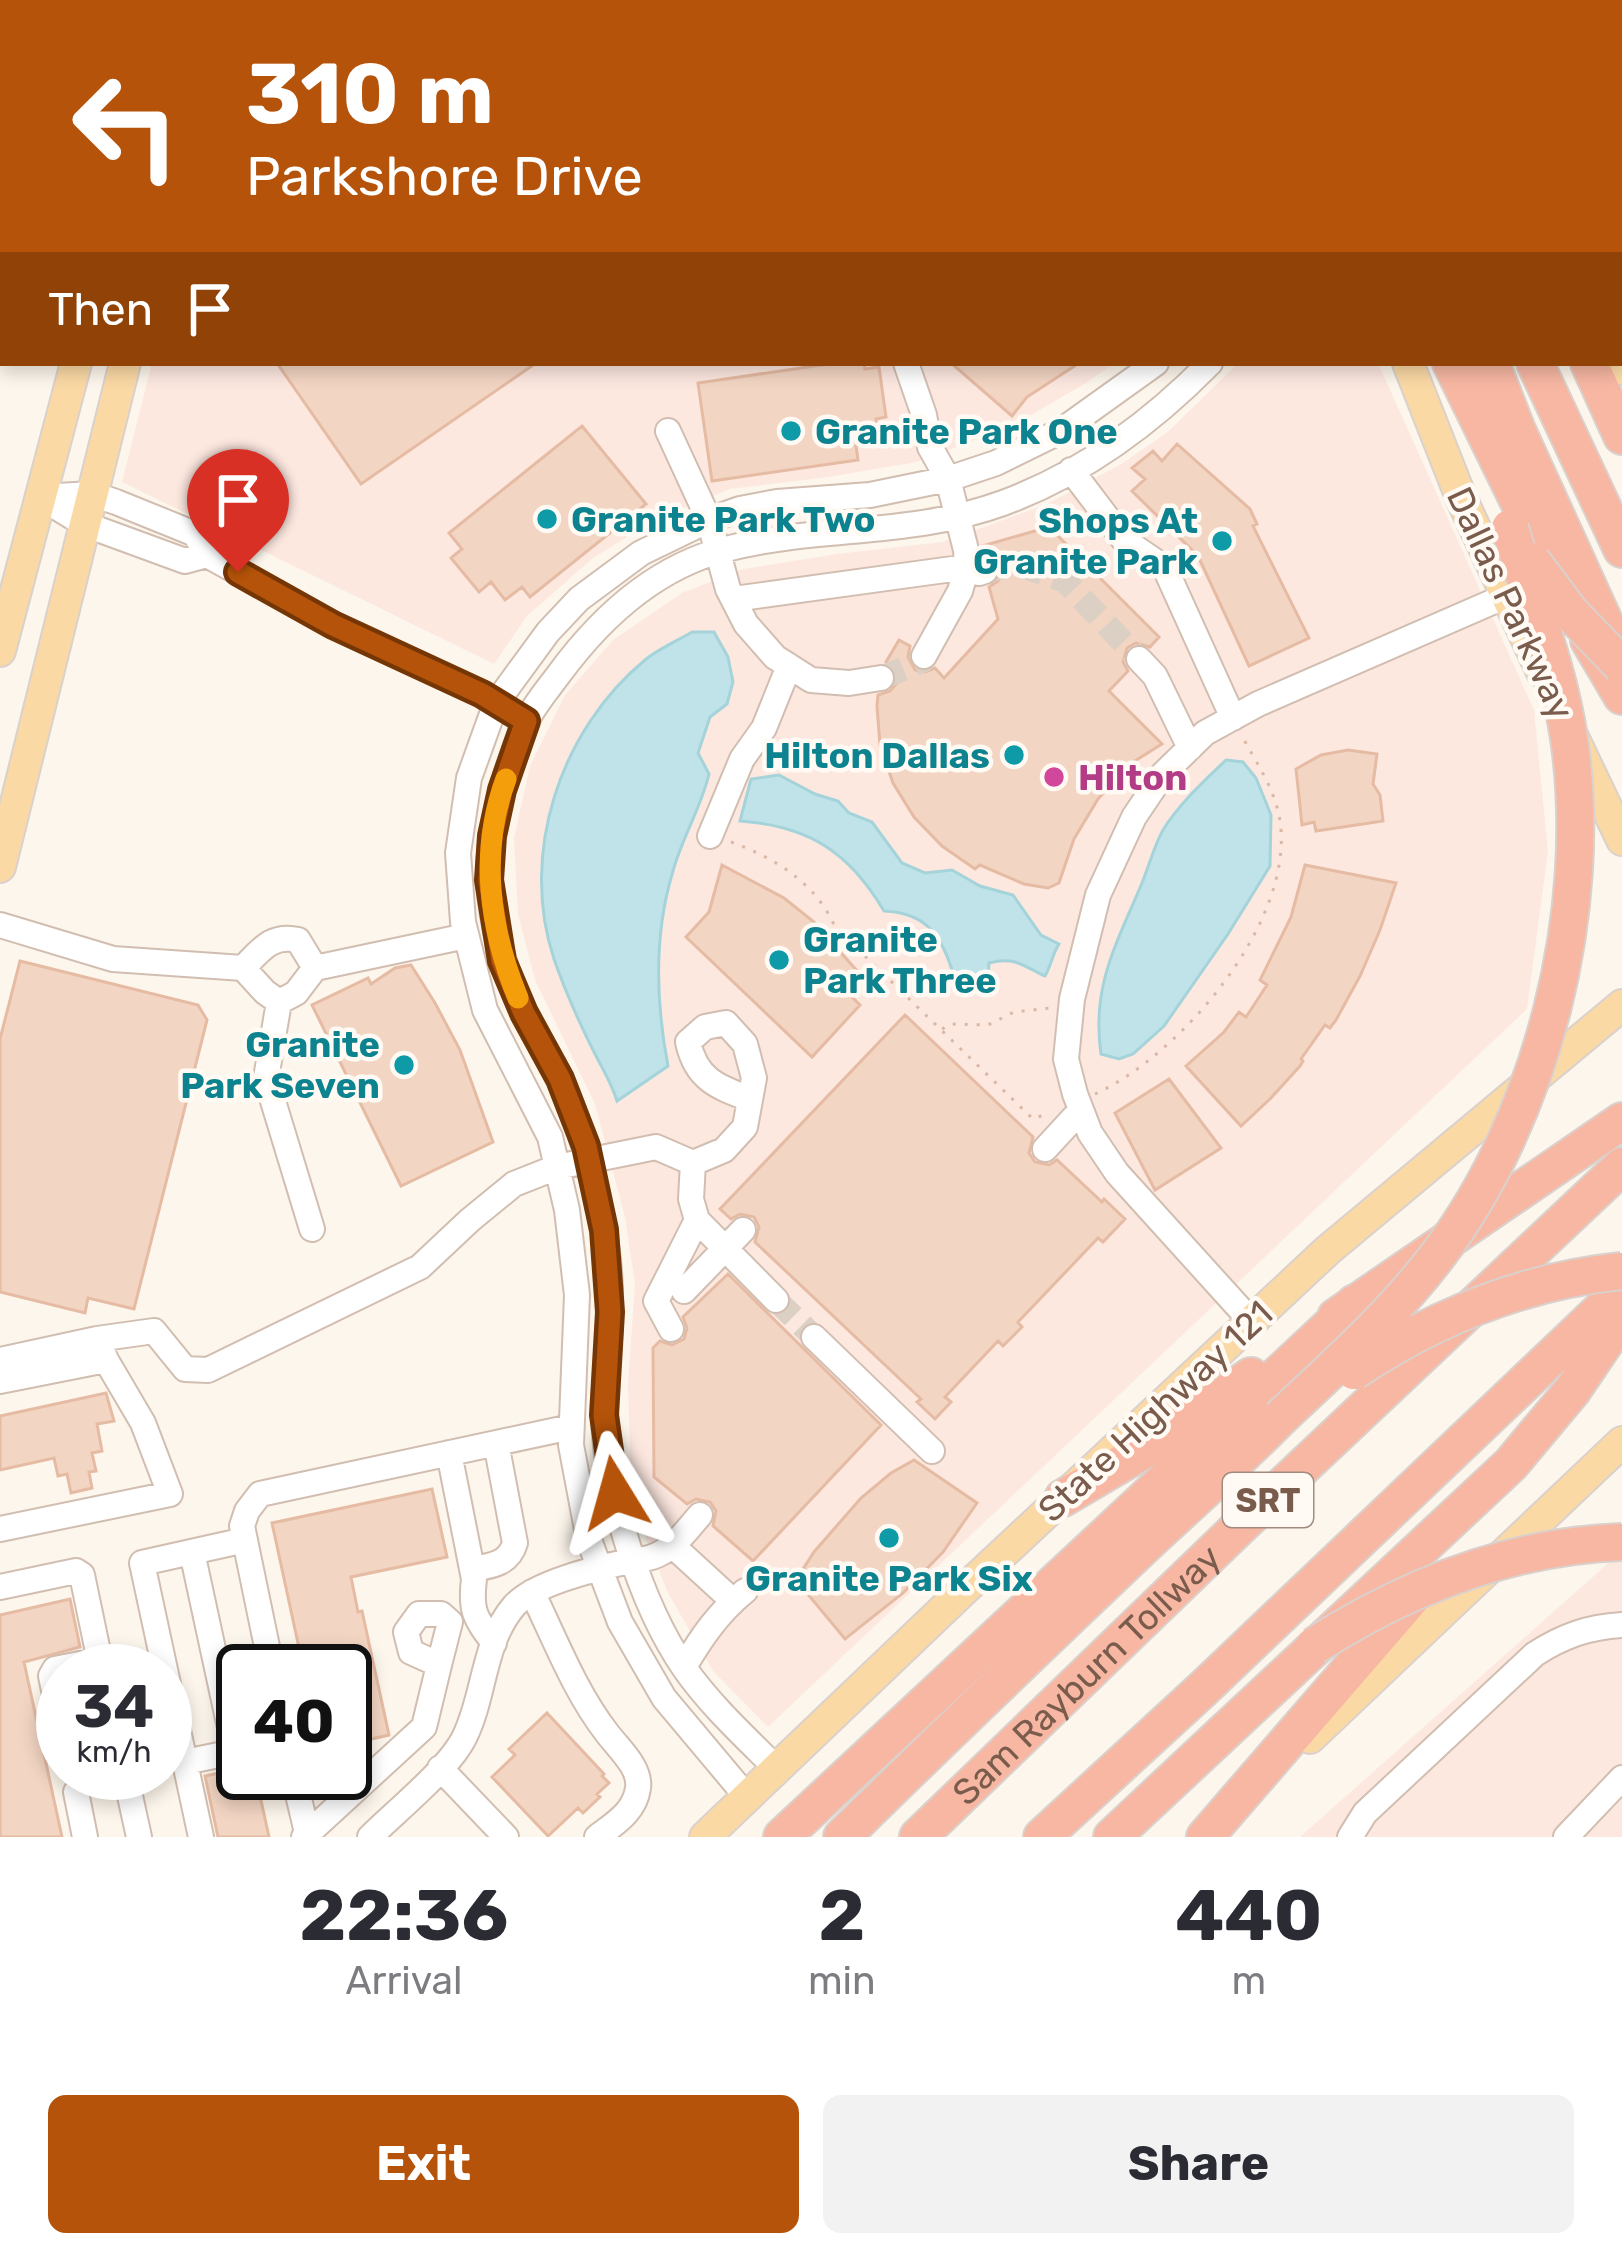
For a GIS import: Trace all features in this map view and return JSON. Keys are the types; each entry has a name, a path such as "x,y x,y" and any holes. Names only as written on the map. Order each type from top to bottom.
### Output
{"highway":[{"path":"1433,366 1510,528 1570,612 1622,664"},
{"path":"1452,366 1531,530 1622,696"},
{"path":"1492,366 1622,664"},
{"path":"1536,366 1622,549"},
{"path":"1589,366 1622,436"},
{"path":"842,1837 1371,1333 1456,1230 1511,1127 1538,1057 1561,974 1576,837 1569,740 1556,674 1510,528"},
{"path":"1063,1498 1146,1449 1622,1121"},
{"name":"Sam Rayburn Tollway","path":"918,1837 1622,1166"},
{"path":"1280,1418 1380,1354 1452,1316 1538,1286 1622,1271"},
{"name":"SRT","path":"1042,1837 1622,1290"},
{"path":"782,1837 1355,1303"},
{"path":"1112,1837 1511,1464 1572,1391 1622,1317"},
{"path":"1205,1837 1622,1352"},
{"path":"1314,1646 1404,1594 1466,1571 1534,1552 1622,1542"},
{"path":"820,1837 930,1750"}],"main road":[{"path":"0,651 75,366"},
{"path":"0,867 124,366"},
{"name":"Dallas Parkway","path":"1409,366 1462,500 1619,830"},
{"name":"State Highway 121","path":"705,1837 1328,1250 1620,1007"},
{"path":"1205,1837 1622,1442"}],"street":[{"path":"907,366 930,447 948,479 976,569"},
{"path":"747,1797 664,1698 620,1622 586,1522 571,1445 577,1295 567,1210 550,1137 485,1010 466,936 458,853 469,778 496,703 548,632 579,599 641,553 740,509 870,495 997,463 1061,431 1150,366"},
{"path":"1155,366 1180,392"},
{"path":"777,1769 684,1667 657,1622 632,1560 615,1493 604,1415 610,1312 604,1230 586,1146 560,1079 502,961 489,880 502,790 526,721 587,636 656,580 719,550 783,536 913,526 959,517 1021,495 1125,437 1207,366"},
{"path":"668,430 709,520 728,589 746,624 776,657 811,680 849,683 881,678"},
{"path":"1071,470 1124,540 1165,568 1232,718"},
{"path":"40,497 92,494 195,534 207,555 333,625 526,721"},
{"path":"40,497 84,524 184,561 207,555"},
{"path":"734,599 976,569"},
{"path":"925,656 976,569"},
{"path":"1251,1321 1118,1173 1074,1106 1066,1059 1071,1011 1099,895 1134,817 1163,774 1204,733 1258,704 1506,596"},
{"path":"1139,659 1155,676 1190,748"},
{"path":"710,836 789,666"},
{"path":"0,925 113,959 243,968 279,1002"},
{"path":"279,1002 296,993 315,968 466,936"},
{"path":"243,968 268,942 283,937 298,940 315,968"},
{"path":"279,1002 266,1078 312,1229"},
{"path":"0,1381 154,1331 185,1369 208,1370 420,1267 514,1184 557,1167 656,1147 693,1163 724,1150 745,1126 750,1099"},
{"path":"1045,1149 1074,1106"},
{"path":"693,1163 691,1199 697,1220 776,1300"},
{"path":"671,1329 656,1301 697,1220"},
{"path":"684,1291 743,1230"},
{"path":"840,1322 817,1340 932,1451"},
{"path":"0,1360 102,1349"},
{"path":"0,1529 170,1494 143,1423 102,1349"},
{"path":"266,1644 242,1526 260,1494 571,1427"},
{"path":"472,1569 499,1564 512,1553 515,1543 496,1443"},
{"path":"306,1836 424,1726 440,1660 462,1620 472,1569 449,1453"},
{"path":"370,1837 464,1740 494,1643 513,1607 532,1592 600,1568 652,1557 673,1546 700,1515"},
{"path":"160,1644 142,1563 245,1540"},
{"path":"673,1546 739,1596 707,1629 684,1667"},
{"path":"192,1552 216,1653"},
{"path":"0,1587 76,1571 82,1575 97,1644"},
{"path":"532,1592 593,1715 636,1770 635,1801 626,1815 597,1837"},
{"path":"440,1660 411,1652 406,1631 419,1614 462,1620 494,1643"},
{"path":"1350,1837 1365,1813 1535,1654 1578,1631 1622,1625"},
{"path":"440,1768 506,1837"},
{"path":"1566,1837 1622,1778"},
{"path":"192,1793 202,1837"},
{"path":"78,1800 85,1837"},
{"path":"131,1800 139,1837"},
{"path":"298,1800 306,1836"}],"path":[{"path":"710,836 778,864 800,880 825,904 836,927 1034,1119 1074,1106 1131,1075 1174,1040 1237,964 1262,918 1279,864 1281,826 1269,786 1232,718"},
{"path":"942,1029 951,1024 988,1024 1043,1006 1071,1011"}],"shaded area":[{"path":"151,366 1110,366 1012,426 916,462 730,489 656,519 593,558 527,616 494,664 122,482"},
{"path":"1235,366 1379,366 1534,710 1548,851 1527,1009 768,1727 713,1671 668,1593 640,1523 630,1459 628,1383 635,1284 625,1217 595,1104 535,980 518,914 514,838 530,766 565,695 613,640 682,593 743,569 943,542 1047,504 1123,463 1169,431"},
{"path":"1622,1551 1622,1837 1300,1837"}],"water":[{"path":"692,632 714,632 728,657 733,682 727,704 710,717 698,753 709,774 667,895 659,993 668,1066 617,1101 554,959 544,919 545,837 554,796 590,721 645,660"},
{"path":"1226,760 1243,762 1256,778 1271,815 1270,866 1164,1026 1133,1054 1119,1059 1101,1054 1103,986 1157,843 1176,811"},
{"path":"779,775 872,822 902,863 925,873 952,870 980,886 1013,895 1041,935 1059,944 1045,976 1018,963 998,961 989,963 988,982 980,989 956,982 933,932 914,917 884,911 856,873 825,846 787,829 740,821 751,779"}],"building":[{"path":"279,366 532,366 361,484"},
{"name":"Granite Park One","path":"814,366 879,367 886,417 876,419 879,442 856,446 858,460 712,481 698,383"},
{"path":"954,366 1074,366 1027,397 1012,416"},
{"name":"Granite Park Two","path":"582,426 646,504 530,597 522,587 505,600 491,582 479,592 451,558 462,549 449,533"},
{"name":"Shops At Granite Park","path":"1177,444 1250,509 1257,524 1253,526 1309,638 1249,666 1198,556 1132,491 1145,479 1132,468 1153,451 1162,461"},
{"name":"Hilton Dallas","path":"1049,527 1159,637 1150,647 1136,643 1127,648 1123,662 1128,671 1109,691 1162,744 1130,764 1098,799 1074,839 1059,883 1048,888 1024,884 980,865 975,869 942,846 914,817 893,783 880,745 877,706 878,695 897,683 894,669 886,662 899,640 910,646 908,657 915,670 935,668 944,678 998,619 989,587 998,581 1001,567 995,558 983,555 982,546"},
{"path":"1348,750 1377,754 1373,784 1380,795 1383,821 1316,831 1314,822 1302,825 1296,769 1321,755"},
{"name":"Granite Park Three","path":"722,865 784,898 814,922 858,972 842,987 860,1005 812,1057 686,937 709,912"},
{"path":"1305,865 1396,883 1360,976 1336,1020 1330,1028 1325,1025 1300,1066 1241,1126 1186,1066 1239,1012 1246,1017 1267,985 1260,980 1291,917"},
{"path":"20,961 198,1005 207,1020 134,1309 88,1298 85,1313 0,1292 0,1039"},
{"name":"Granite Park Seven","path":"411,965 460,1050 493,1142 401,1186 312,1005 368,978 371,984 395,968"},
{"path":"905,1015 1033,1137 1029,1153 1035,1162 1049,1165 1057,1160 1125,1219 1103,1242 1098,1238 1018,1322 1022,1327 1003,1346 998,1341 945,1397 951,1402 935,1419 917,1402 921,1399 755,1242 759,1227 754,1217 740,1214 731,1219 720,1209"},
{"path":"1169,1079 1221,1148 1155,1190 1115,1113"},
{"path":"728,1274 881,1425 753,1561 713,1526 716,1511 710,1502 696,1499 687,1504 654,1477 653,1348 660,1341 672,1345 684,1339 683,1317"},
{"path":"106,1393 114,1421 97,1424 102,1451 92,1453 96,1471 89,1472 92,1488 71,1493 67,1474 58,1476 54,1458 0,1470 0,1416"},
{"name":"Granite Park Six","path":"914,1460 977,1503 943,1552 903,1593 845,1639 796,1580 861,1498"},
{"path":"432,1489 447,1557 351,1577 369,1644 298,1644 272,1523"},
{"path":"70,1599 79,1644 36,1644 36,1659 24,1662 36,1717 36,1800 54,1800 62,1837 0,1837 0,1615"},
{"path":"372,1657 389,1735 372,1739"},
{"path":"547,1713 609,1783 583,1813 578,1808 548,1836 492,1777 515,1755 509,1749"},
{"path":"216,1774 216,1800 261,1800 269,1837 218,1837 205,1776"}],"tunnel":[{"path":"985,571 1016,564 1065,581 1139,659"},
{"path":"881,678 924,656"},
{"path":"776,1300 814,1337"}],"slow traffic":[{"path":"506,779 492,836 489,880 502,961 518,998"}],"place":[{"name":"Granite Park One","path":"791,431"},
{"name":"Granite Park Two","path":"547,519"},
{"name":"Shops At Granite Park","path":"1222,541"},
{"name":"Hilton Dallas","path":"1014,755"},
{"name":"Hilton","path":"1054,777"},
{"name":"Granite Park Three","path":"779,960"},
{"name":"Granite Park Seven","path":"404,1065"},
{"name":"Granite Park Six","path":"889,1538"}],"route":[{"path":"238,572 333,625 482,694 526,721 502,790 489,880 502,961 560,1079 586,1146 604,1230 610,1312 604,1415 615,1493"}]}
